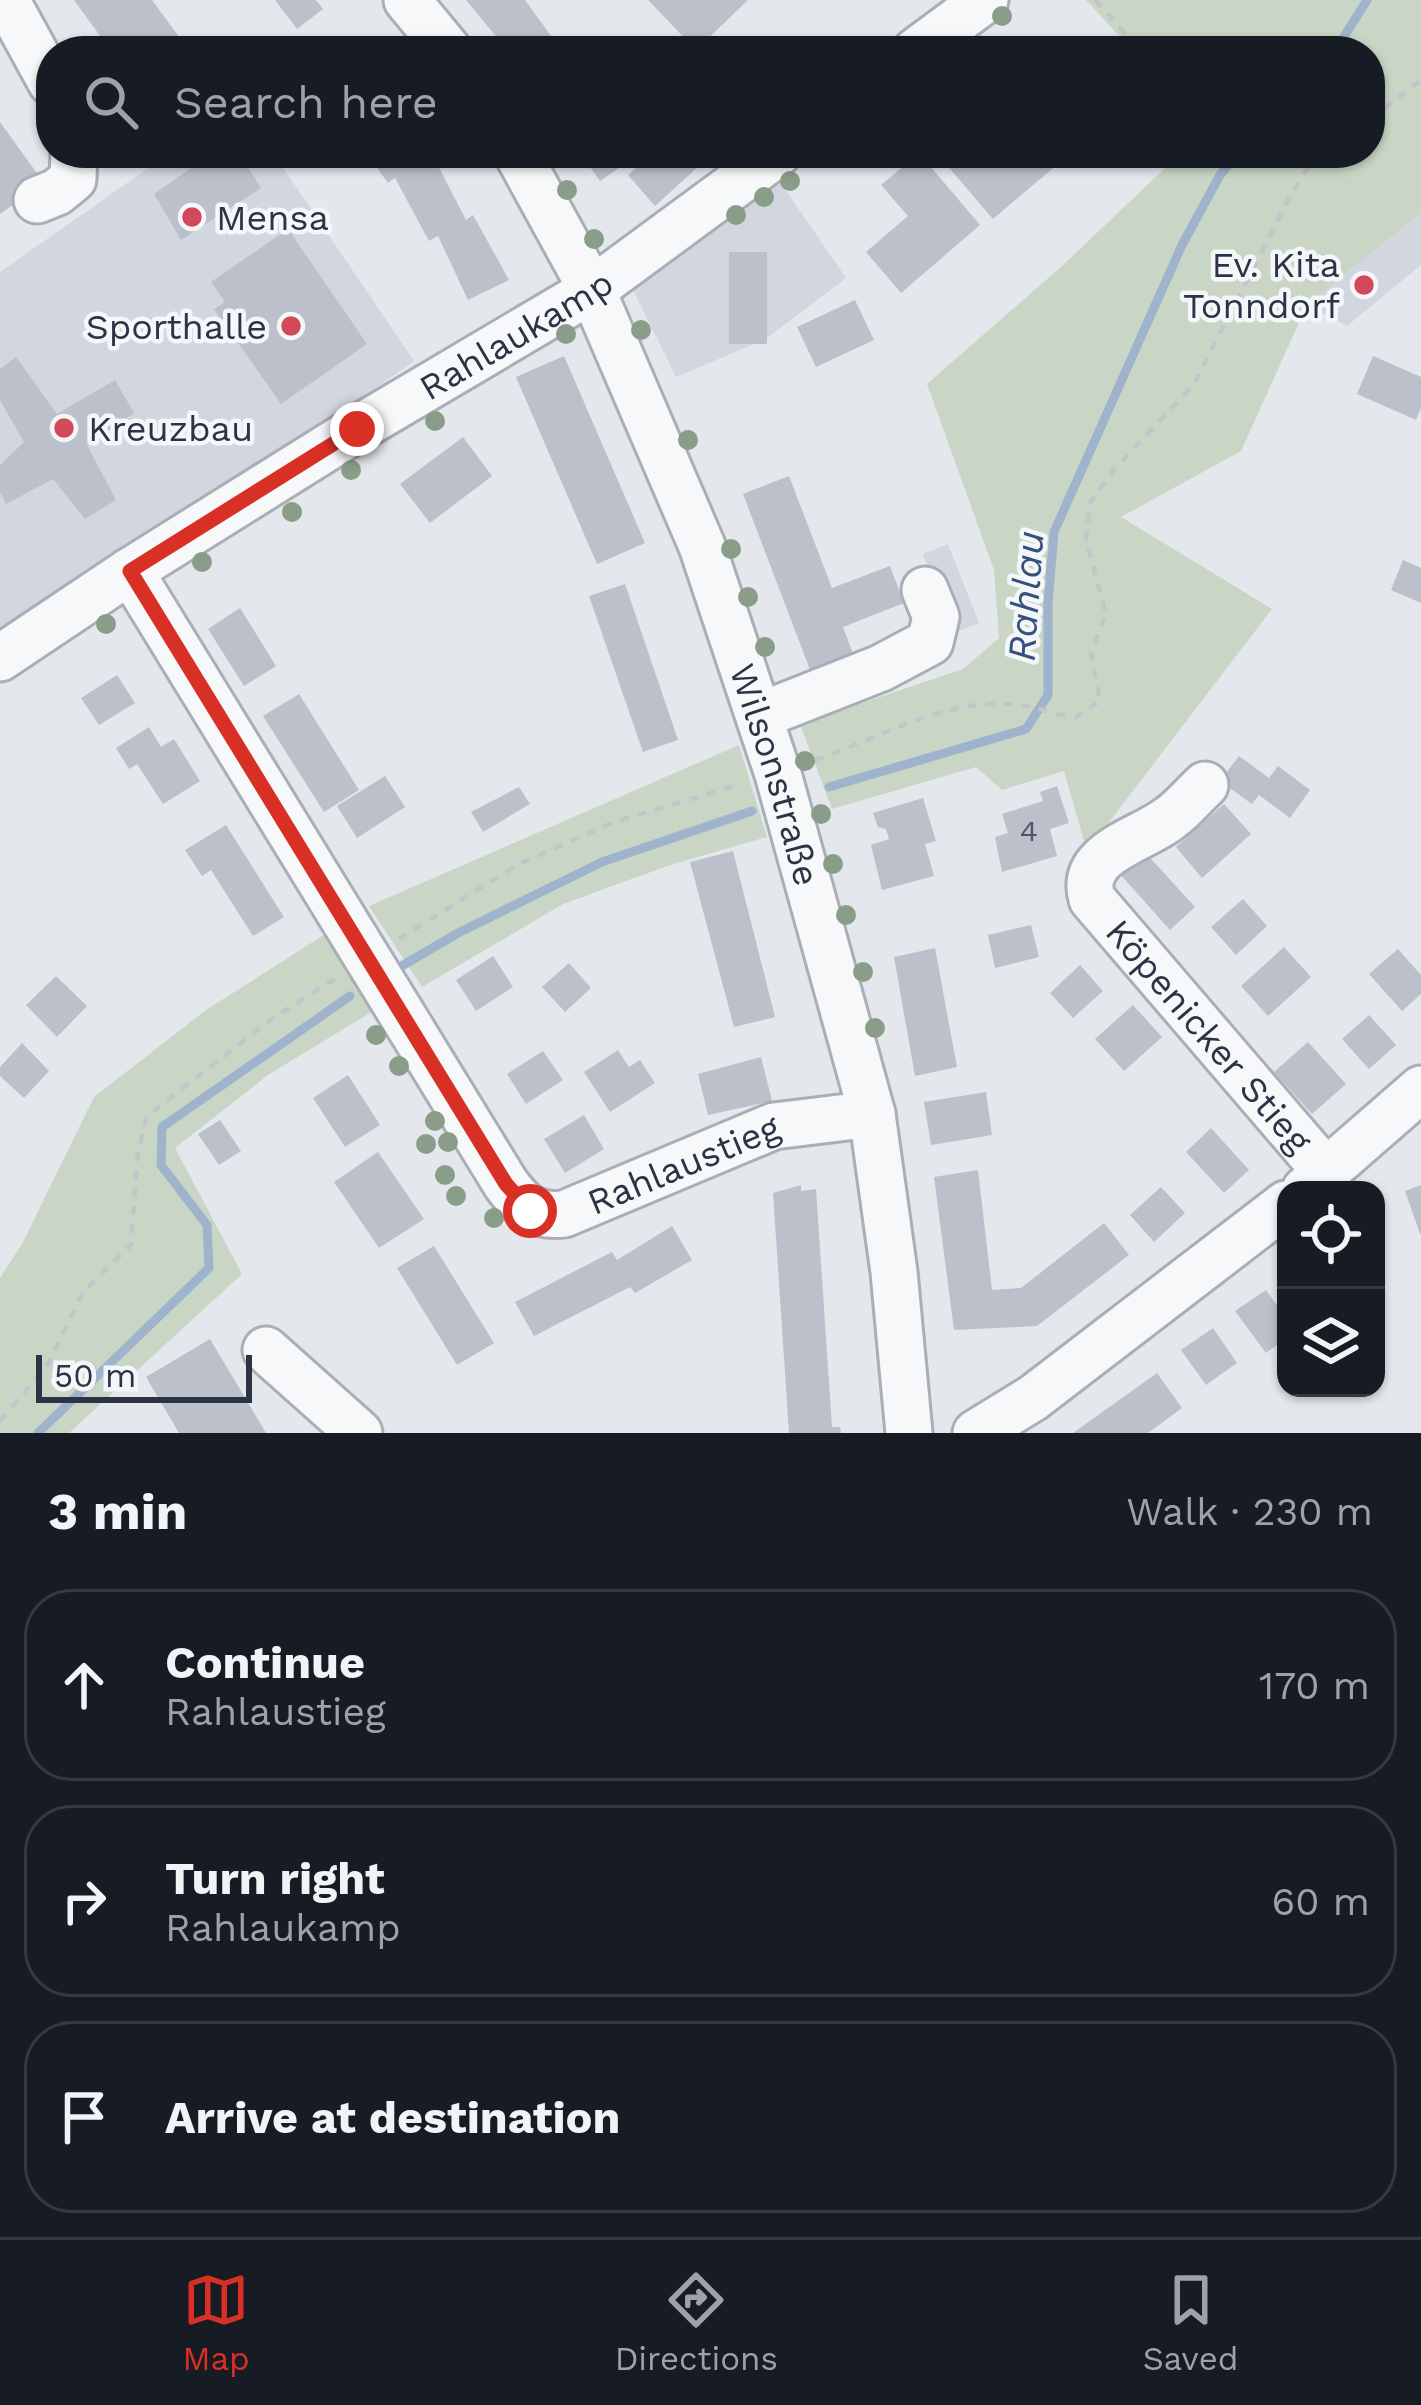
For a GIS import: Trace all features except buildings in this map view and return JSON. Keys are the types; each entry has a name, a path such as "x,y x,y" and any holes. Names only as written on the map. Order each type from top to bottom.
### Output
{"street":[{"path":"6,0 36,55"},
{"path":"407,0 437,36"},
{"path":"936,36 985,0"},
{"path":"37,200 73,179 73,168"},
{"name":"Wilsonstraße","path":"526,168 592,290 702,546 778,774 872,1114 894,1272 909,1433"},
{"name":"Rahlaukamp","path":"0,658 357,429 592,290 758,168"},
{"name":"Rahlaustieg","path":"130,571 506,1184 530,1211 564,1214 774,1126 872,1114"},
{"path":"759,716 881,668 930,642 936,616 925,590"},
{"name":"Köpenicker Stieg","path":"1205,785 1169,819 1096,864 1087,884 1092,899 1315,1181"},
{"path":"1317,1181 1421,1089"},
{"path":"976,1433 1033,1398 1277,1211"},
{"path":"266,1350 359,1433"}],"path":[{"path":"1095,0 1127,36"},
{"path":"1385,108 1421,80"},
{"path":"0,1421 47,1366 83,1292 131,1245 137,1160 146,1118 273,1018 517,865 614,822 778,774 896,724 964,707 1020,705 1076,717 1100,701 1091,652 1106,615 1085,539 1090,503 1112,472 1194,384 1307,168"}],"shaded area":[{"path":"149,168 283,168 414,361 0,654 0,272"},
{"path":"774,173 846,278 766,339 676,377 630,284"},
{"name":"Ev. Kita Tonndorf","path":"1421,213 1421,265 1347,326 1307,305"},
{"path":"948,544 979,623 953,633 923,554"}],"green space":[{"path":"1086,0 1421,0 1421,213 1307,305 1241,451 1121,517 1272,609 1087,851 1064,771 1002,790 976,767 832,809 800,724 963,669 999,638 994,570 927,384 1165,168 1385,168 1385,36 1119,36"},
{"path":"739,745 767,837 670,865 563,904 422,987 369,906"},
{"path":"330,931 373,1011 268,1075 175,1148 242,1274 69,1433 0,1433 0,1278 23,1242 94,1097 206,1010"}],"waterway":[{"name":"Rahlau","path":"1344,36 1367,0"},
{"name":"Rahlau","path":"829,787 1026,729 1048,695 1054,532 1182,245 1226,168"},
{"name":"Rahlau","path":"400,967 602,862 752,811"},
{"name":"Rahlau","path":"38,1433 209,1268 207,1225 161,1165 162,1127 350,996"}],"place":[{"name":"Mensa","path":"192,217"},
{"name":"Ev. Kita Tonndorf","path":"1364,285"},
{"name":"Sporthalle","path":"291,326"},
{"name":"Kreuzbau","path":"64,428"}],"route":[{"path":"357,429 130,571 506,1184 530,1211"}]}
